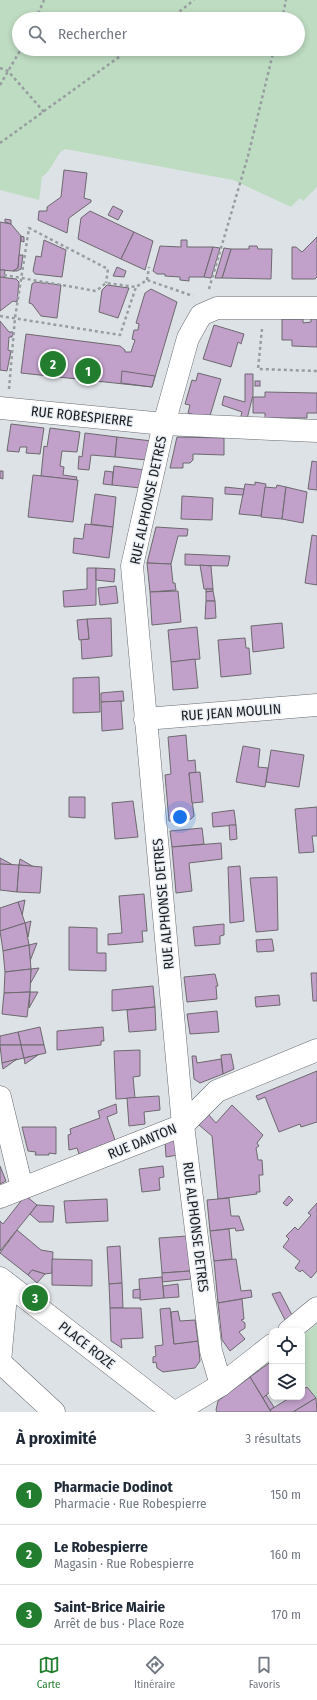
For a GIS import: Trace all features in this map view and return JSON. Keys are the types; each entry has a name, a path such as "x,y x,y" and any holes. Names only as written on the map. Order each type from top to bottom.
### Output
{"street":[{"path":"202,315 217,308 317,308"},
{"name":"RUE ALPHONSE DETRES","path":"202,315 188,338 164,424 132,566 183,1125 211,1351 221,1385"},
{"name":"RUE ROBESPIERRE","path":"4,408 164,424 317,431"},
{"name":"RUE JEAN MOULIN","path":"145,719 317,705"},
{"name":"RUE DANTON","path":"0,1197 183,1125 217,1091 317,1050"},
{"path":"0,1097 22,1188"},
{"path":"3,1281 0,1363 54,1412"},
{"name":"PLACE ROZE","path":"3,1281 175,1412"},
{"path":"293,1328 317,1308"},
{"path":"175,1412 203,1405 221,1385 269,1347"}],"path":[{"path":"39,12 44,0"},
{"path":"179,12 194,0"},
{"path":"283,12 286,0"},
{"path":"0,85 17,56"},
{"path":"0,143 120,56"},
{"path":"202,315 248,156 272,56"},
{"path":"0,68 8,71 44,112"},
{"path":"4,275 21,278 96,291 106,283 108,269 29,228 21,278 15,318 4,408"},
{"path":"0,316 120,335 136,287 147,280 149,267"},
{"path":"147,280 192,295 202,315"},
{"path":"106,283 136,287"},
{"path":"261,308 262,331 258,369 317,371"}],"green space":[{"path":"0,0 317,0 317,187 303,201 300,198 291,207 233,180 65,149 59,154 49,170 42,177 39,200 0,190"},
{"path":"317,1324 317,1399 305,1384 305,1334"}],"building":[{"path":"64,170 87,173 84,198 91,200 91,202 69,218 67,233 38,220 39,211 47,211 47,207 61,197"},
{"path":"113,206 123,211 118,220 108,215"},
{"path":"90,211 134,232 121,259 78,239 81,218"},
{"path":"5,219 11,220 11,224 5,222"},
{"path":"0,222 11,224 21,236 18,268 13,271 0,270"},
{"path":"134,232 153,241 145,270 121,259"},
{"path":"21,236 24,237 24,242 21,241"},
{"path":"317,237 317,277 315,279 292,279 292,247 296,247 302,252"},
{"path":"44,240 66,250 62,277 35,274 33,271 36,256 41,257"},
{"path":"181,240 187,240 187,247 213,247 204,277 189,277 189,281 180,280 180,277 165,276 165,274 157,274 153,271 160,246 181,247"},
{"path":"249,246 257,246 258,249 272,249 271,279 222,278 231,249 249,249"},
{"path":"213,247 220,248 211,278 204,277"},
{"path":"224,248 231,249 222,278 215,278"},
{"path":"19,255 23,255 21,269 13,271 18,268"},
{"path":"117,267 126,271 124,277 113,276"},
{"path":"0,270 5,270 4,278 0,277"},
{"path":"0,277 16,279 19,282 17,302 13,301 0,311"},
{"path":"35,282 61,285 57,318 41,316 32,304 29,303 32,284"},
{"path":"107,285 129,288 118,318 99,312 102,290"},
{"path":"151,289 177,302 152,387 21,373 26,334 120,346 125,350 125,352 131,352 135,340 132,339 134,330 138,330 139,324 136,323 145,293"},
{"path":"311,315 317,315 317,347 292,346 292,340 282,340 282,319 303,319 303,323 311,322"},
{"path":"0,321 9,332 13,332 12,337 9,337 8,350 11,351 7,371 0,370"},
{"path":"214,325 244,334 241,344 238,342 231,367 203,359"},
{"path":"122,371 155,376 152,387 121,383"},
{"path":"198,373 221,379 209,419 188,413 190,405 185,404 192,380 196,381"},
{"path":"245,374 253,374 253,395 247,419 240,419 242,412 222,405 224,396 245,402"},
{"path":"255,381 260,381 260,386 255,386"},
{"path":"265,392 317,393 317,413 307,413 307,418 265,418 265,413 253,413 253,397 265,397"},
{"path":"11,424 44,428 40,454 26,453 27,447 20,447 19,452 7,451"},
{"path":"50,428 80,432 77,452 62,451 60,466 64,467 63,475 77,477 76,480 41,476 44,446 47,447"},
{"path":"85,433 117,437 115,457 91,455 89,470 78,469 79,456 82,457"},
{"path":"117,437 152,441 147,460 115,457"},
{"path":"177,437 224,438 224,455 193,454 193,460 190,463 183,463 183,468 170,468"},
{"path":"312,461 317,462 317,490 308,489"},
{"path":"114,466 145,470 141,488 112,485"},
{"path":"0,471 3,471 3,479 0,478"},
{"path":"105,471 113,472 112,485 103,484"},
{"path":"33,475 78,480 73,522 28,517"},
{"path":"255,482 266,484 261,516 239,514 245,484 255,485"},
{"path":"277,485 286,487 282,519 261,517 265,487 276,488"},
{"path":"225,487 244,489 243,495 225,494"},
{"path":"286,487 307,492 303,523 282,519"},
{"path":"95,494 116,497 113,527 91,524"},
{"path":"182,496 213,498 212,520 181,519"},
{"path":"85,524 113,527 109,558 73,553 74,538 83,539"},
{"path":"156,527 188,529 187,536 178,536 171,564 147,563"},
{"path":"312,535 317,536 317,585 305,583"},
{"path":"185,554 230,556 228,566 185,565"},
{"path":"147,563 171,564 173,583 175,583 176,590 150,592"},
{"path":"200,565 211,566 213,589 204,589"},
{"path":"87,568 96,568 96,605 64,607 63,591 87,589"},
{"path":"96,568 115,569 114,582 96,580"},
{"path":"116,586 118,603 100,605 98,588"},
{"path":"206,589 213,589 213,591 206,592"},
{"path":"178,591 181,622 152,625 150,592"},
{"path":"213,591 215,601 206,601 206,592"},
{"path":"206,601 215,601 216,618 205,619"},
{"path":"111,618 112,656 82,659 81,639 89,639 87,619"},
{"path":"87,619 89,639 79,640 77,620"},
{"path":"282,623 284,648 253,652 251,626"},
{"path":"197,627 200,659 171,662 168,630"},
{"path":"245,638 246,648 249,648 251,674 221,677 218,640"},
{"path":"195,659 198,688 173,690 171,662"},
{"path":"99,677 100,712 73,713 73,678"},
{"path":"123,691 124,701 101,702 101,693"},
{"path":"121,701 123,729 102,731 101,702"},
{"path":"186,735 188,761 195,760 196,773 189,773 194,816 191,819 169,821 165,775 171,774 168,737"},
{"path":"243,746 260,749 258,767 268,768 265,787 236,782"},
{"path":"271,750 304,755 299,787 266,782"},
{"path":"200,772 203,802 192,803 189,773"},
{"path":"69,797 85,797 85,818 69,817"},
{"path":"133,801 138,837 115,839 112,803"},
{"path":"317,807 317,836 312,836 314,852 299,853 295,809"},
{"path":"234,810 236,825 213,827 212,813"},
{"path":"229,825 236,825 237,839 230,840"},
{"path":"202,828 204,844 172,847 170,831"},
{"path":"221,843 222,859 189,863 192,891 176,893 172,847"},
{"path":"0,858 13,865 0,864"},
{"path":"20,859 34,867 19,865"},
{"path":"0,864 19,865 17,892 0,890"},
{"path":"19,865 42,867 40,893 17,892"},
{"path":"240,866 244,921 230,923 228,867"},
{"path":"277,877 278,930 256,932 250,878"},
{"path":"144,894 147,931 142,931 143,942 108,945 108,934 122,933 119,896"},
{"path":"25,900 22,916 18,902"},
{"path":"18,902 25,923 0,931 0,908"},
{"path":"31,921 28,937 25,923"},
{"path":"25,923 29,945 3,951 0,931"},
{"path":"224,924 224,935 220,936 220,944 195,946 193,927"},
{"path":"69,927 97,928 97,953 106,953 106,971 69,970"},
{"path":"272,939 274,951 257,952 256,940"},
{"path":"37,943 30,961 29,945"},
{"path":"29,945 31,969 5,972 3,951"},
{"path":"39,968 30,984 31,969"},
{"path":"31,969 30,992 4,993 5,972"},
{"path":"311,973 317,973 317,1001 313,1001"},
{"path":"215,974 218,986 216,986 217,999 187,1002 184,977"},
{"path":"153,986 155,1007 112,1011 112,990"},
{"path":"30,992 38,992 29,1008"},
{"path":"30,992 27,1017 2,1014 4,993"},
{"path":"279,995 280,1005 256,1007 255,997"},
{"path":"155,1007 156,1030 129,1032 127,1010"},
{"path":"217,1011 219,1032 190,1034 187,1014"},
{"path":"40,1027 44,1045 21,1045 18,1032"},
{"path":"103,1027 104,1041 101,1041 101,1045 57,1050 57,1031"},
{"path":"18,1032 21,1045 0,1045 0,1036"},
{"path":"0,1045 21,1045 24,1058 2,1063"},
{"path":"21,1045 44,1045 46,1053 24,1058"},
{"path":"140,1050 140,1076 133,1077 135,1098 116,1099 114,1051"},
{"path":"231,1054 234,1069 223,1074 221,1055"},
{"path":"38,1055 25,1064 24,1058"},
{"path":"192,1056 196,1056 197,1063 221,1059 223,1074 200,1083 194,1079"},
{"path":"17,1059 3,1069 2,1063"},
{"path":"317,1071 317,1122 301,1127 300,1124 279,1132 265,1097 258,1100 256,1096"},
{"path":"159,1096 160,1110 144,1112 145,1124 129,1126 127,1098"},
{"path":"116,1104 117,1113 107,1117 115,1140 79,1154 77,1148 69,1150 68,1135 71,1134 70,1129 100,1118 98,1111"},
{"path":"232,1105 263,1135 257,1143 259,1146 256,1148 258,1160 262,1160 263,1175 259,1175 260,1192 256,1192 257,1194 218,1199 212,1136 199,1125 208,1114 216,1123"},
{"path":"22,1127 56,1127 56,1154 49,1153 49,1155 35,1155 36,1152 28,1151"},
{"path":"171,1139 177,1143 178,1155 166,1157 165,1141"},
{"path":"0,1166 6,1181 0,1184"},
{"path":"163,1166 164,1177 159,1178 160,1190 142,1192 139,1169"},
{"path":"26,1196 37,1205 0,1251 0,1221 3,1224 21,1201 18,1199"},
{"path":"289,1196 293,1200 287,1206 283,1203"},
{"path":"229,1198 231,1216 239,1216 244,1230 236,1231 235,1228 210,1231 207,1200"},
{"path":"107,1199 108,1221 66,1223 64,1201"},
{"path":"317,1203 317,1271 311,1278 302,1270 300,1272 295,1268 300,1261 283,1247 289,1239 286,1236 295,1227 298,1230 311,1215 308,1213"},
{"path":"37,1205 54,1206 53,1222 39,1222 30,1214"},
{"path":"229,1229 232,1259 214,1261 210,1231"},
{"path":"17,1230 41,1250 53,1252 52,1273 45,1274 32,1270 28,1275 0,1253"},
{"path":"187,1236 190,1271 162,1273 159,1238"},
{"path":"120,1246 122,1283 109,1284 107,1247"},
{"path":"52,1259 92,1260 92,1286 52,1285"},
{"path":"236,1259 241,1291 251,1290 252,1297 218,1303 214,1261"},
{"path":"32,1270 45,1274 37,1283 28,1275"},
{"path":"190,1271 191,1279 162,1282 162,1273"},
{"path":"162,1277 164,1298 140,1300 139,1279"},
{"path":"122,1283 123,1308 110,1308 109,1284"},
{"path":"178,1284 179,1297 164,1298 163,1286"},
{"path":"37,1287 49,1297 46,1301 35,1291"},
{"path":"140,1289 140,1298 133,1298 133,1290"},
{"path":"280,1292 292,1315 285,1320 272,1294"},
{"path":"242,1299 244,1319 241,1320 245,1323 245,1328 239,1332 245,1339 230,1351 222,1340 218,1303"},
{"path":"110,1308 141,1308 143,1338 121,1339 122,1348 111,1341"},
{"path":"170,1308 174,1344 198,1341 200,1361 195,1368 163,1372 157,1368 156,1362 153,1363 153,1357 156,1356 155,1346 163,1345 160,1309"},
{"path":"178,1311 180,1321 195,1320 198,1341 174,1344 171,1312"},
{"path":"269,1363 269,1393 263,1398 250,1377"},
{"path":"250,1377 271,1412 217,1412 218,1401"},
{"path":"307,1387 316,1398 293,1412 271,1412 270,1410 286,1400 305,1400 305,1388"},
{"path":"266,1395 274,1407 270,1410 263,1398"},
{"path":"316,1398 317,1412 293,1412 308,1403"}],"place":[{"name":"Le Robespierre","path":"53,364"},
{"name":"Pharmacie Dodinot","path":"88,371"},
{"name":"Saint-Brice Mairie","path":"35,1298"}]}
